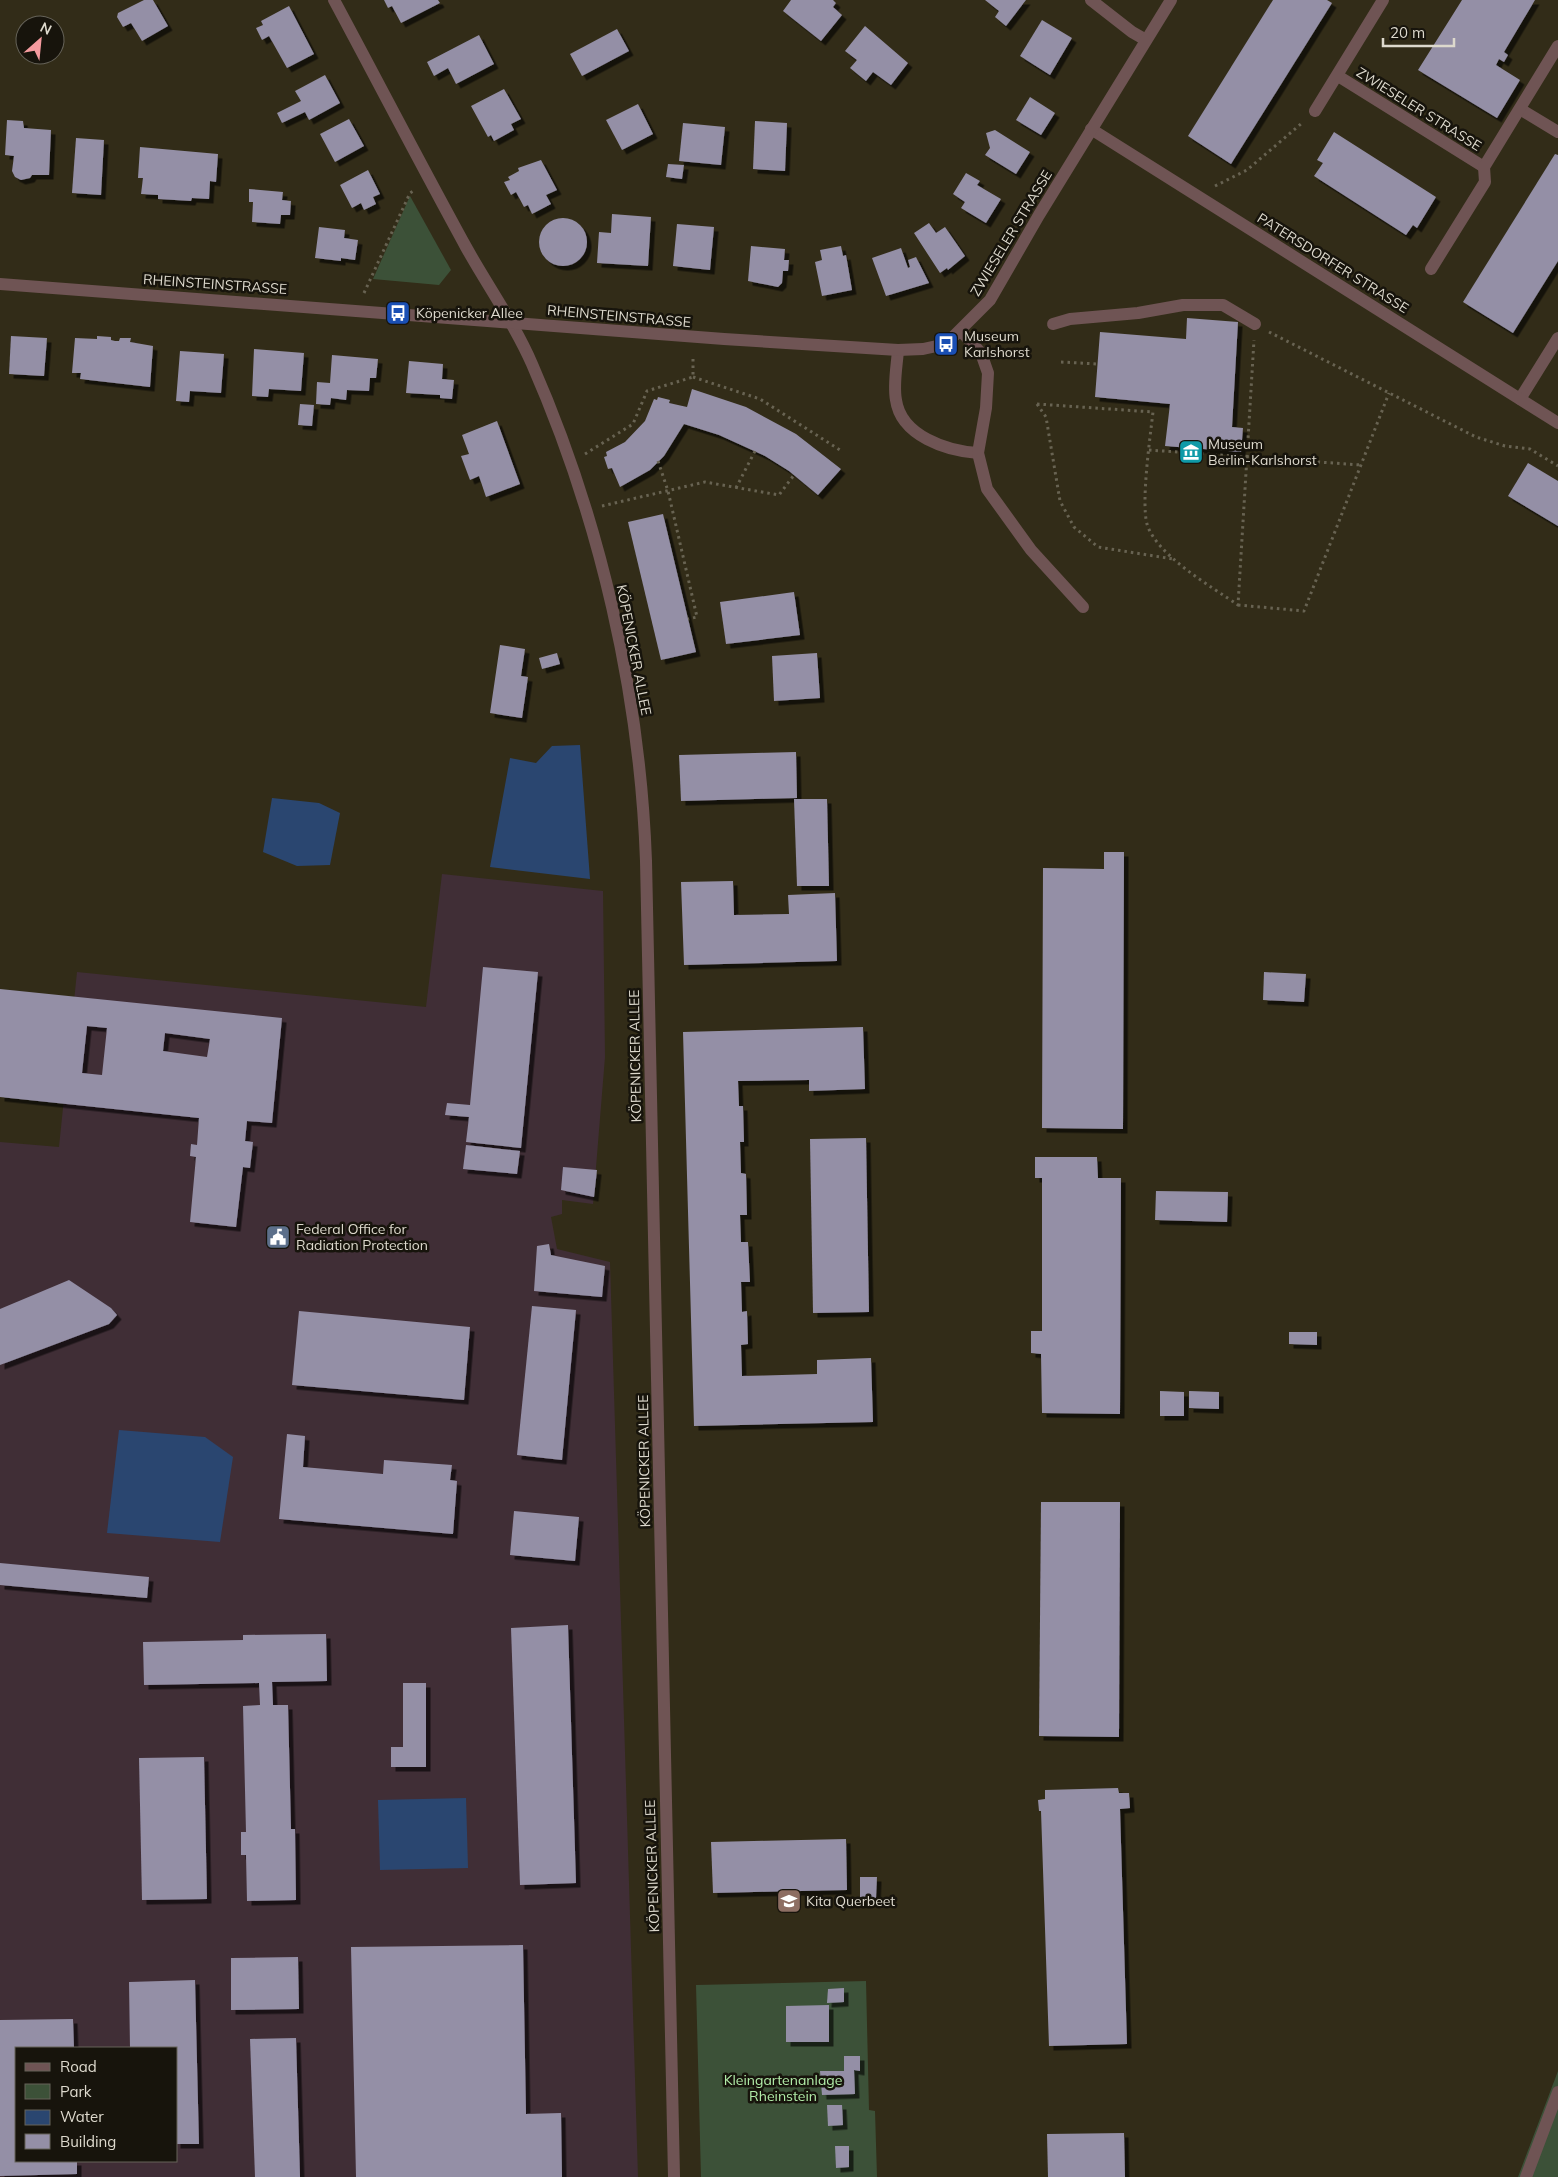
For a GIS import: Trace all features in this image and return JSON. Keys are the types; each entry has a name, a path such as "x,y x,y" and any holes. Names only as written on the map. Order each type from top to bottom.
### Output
{"street":[{"name":"KÖPENICKER ALLEE","path":"334,0 430,181 532,364 570,459 587,510 632,712 642,778 645,823 674,2177"},
{"path":"1091,0 1132,32 1146,40"},
{"name":"ZWIESELER STRASSE","path":"961,331 990,300 1091,129 1171,0"},
{"name":"ZWIESELER STRASSE","path":"1315,111 1383,0"},
{"name":"ZWIESELER STRASSE","path":"1431,269 1485,182 1484,167 1558,46"},
{"name":"ZWIESELER STRASSE","path":"1338,76 1484,167"},
{"path":"1520,109 1558,132"},
{"name":"PATERSDORFER STRASSE","path":"1091,129 1558,423"},
{"name":"RHEINSTEINSTRASSE","path":"0,284 695,337 898,350 923,349 946,344 961,331"},
{"path":"1052,324 1070,319 1138,313 1183,305 1223,305 1255,324"},
{"path":"961,331 980,353 988,374 986,408 978,453 987,489 1031,550 1083,607"},
{"path":"1520,399 1558,338"},
{"path":"898,350 896,401 906,425 927,439 957,451 978,453"},
{"path":"1526,2177 1558,2092"}],"path":[{"path":"1213,187 1219,182 1247,170 1315,111"},
{"path":"356,310 410,192 430,181"},
{"path":"1238,605 1255,324 1476,437 1505,446 1530,449 1558,466"},
{"path":"692,377 695,337"},
{"path":"1061,362 1097,364"},
{"path":"570,459 586,453 632,424 647,391 692,377 760,399 843,452"},
{"path":"1174,559 1098,547 1074,527 1060,501 1046,417 1038,404 1153,412 1146,506 1147,524 1157,542 1174,559 1238,605 1304,611 1389,393"},
{"path":"1150,450 1361,465"},
{"path":"736,488 755,451"},
{"path":"658,461 668,491 697,617 688,619"},
{"path":"587,510 705,482 780,495 794,476"}],"shaded area":[{"path":"442,874 603,891 605,1057 593,1204 562,1200 562,1214 551,1217 557,1249 610,1262 638,2177 0,2177 0,1142 59,1147 77,972 426,1007"}],"green space":[{"path":"410,196 451,270 439,285 373,279"},
{"name":"Kleingartenanlage Rheinstein","path":"866,1981 869,2110 875,2111 877,2177 701,2177 696,1985"},
{"path":"1558,2071 1558,2177 1518,2177"}],"water":[{"path":"580,745 590,879 490,867 510,758 536,763 552,746"},
{"path":"272,798 319,803 340,813 330,865 297,866 263,852"},
{"path":"119,1430 205,1437 233,1457 220,1542 107,1533"},
{"path":"466,1798 468,1868 380,1870 378,1800"}],"building":[{"path":"144,0 153,0 168,26 142,41 131,23 123,27 117,17 118,13"},
{"path":"384,0 438,0 440,3 401,23 392,6 388,8"},
{"path":"791,0 833,0 836,3 833,7 842,15 821,41 783,11"},
{"path":"985,0 1026,0 1006,26 995,17 999,11"},
{"path":"1273,0 1327,0 1332,3 1231,164 1188,136"},
{"path":"1462,0 1535,0 1504,52 1508,55 1504,62 1499,59 1496,65 1520,80 1497,118 1418,70"},
{"path":"289,6 314,54 287,68 269,36 262,40 256,28 263,25 261,21"},
{"path":"1042,20 1072,38 1050,75 1020,56"},
{"path":"865,26 908,63 891,85 873,72 866,81 850,68 857,60 845,51"},
{"path":"617,29 629,51 582,76 570,54"},
{"path":"479,35 494,64 456,84 448,68 434,76 427,62"},
{"path":"325,75 340,103 309,120 305,112 282,123 277,113 301,101 295,91"},
{"path":"504,89 521,119 511,124 514,130 494,141 491,135 488,137 471,106"},
{"path":"1030,97 1055,113 1041,135 1016,120"},
{"path":"638,104 653,134 622,150 606,120"},
{"path":"349,119 364,146 335,162 320,134"},
{"path":"7,120 23,121 24,128 51,130 49,175 32,175 30,178 21,180 15,177 12,171 14,156 5,155"},
{"path":"755,121 787,123 785,171 753,169"},
{"path":"683,123 725,127 721,165 679,161"},
{"path":"995,130 1030,152 1016,174 985,155 990,148 986,133"},
{"path":"1334,132 1436,197 1417,228 1413,225 1406,235 1314,176 1323,163 1317,160"},
{"path":"76,138 104,140 101,195 72,193"},
{"path":"140,147 218,154 216,182 210,181 209,199 192,198 191,201 158,199 158,195 141,194 143,178 138,178"},
{"path":"1555,154 1558,155 1558,261 1513,333 1463,302"},
{"path":"541,160 557,190 546,195 551,204 532,214 528,205 524,207 516,192 511,195 504,182 510,180 508,177 519,171 518,168"},
{"path":"668,164 684,165 682,179 666,177"},
{"path":"368,170 380,194 373,197 376,204 364,210 361,203 352,208 340,185"},
{"path":"966,173 980,181 977,185 1001,199 986,223 961,208 965,202 953,194"},
{"path":"249,189 283,192 282,200 291,201 290,215 281,215 280,224 252,222 253,202 249,202"},
{"path":"612,214 651,217 648,266 597,263 599,232 611,233"},
{"path":"563,218 572,220 580,225 585,233 587,242 585,251 580,259 572,264 563,266 554,264 546,259 541,251 539,242 541,233 546,225 554,220"},
{"path":"929,223 936,233 945,227 965,256 948,270 947,268 940,273 914,233"},
{"path":"677,224 714,227 710,270 673,266"},
{"path":"319,227 345,230 344,238 358,240 355,260 341,258 341,261 315,258"},
{"path":"751,246 785,249 784,260 789,260 788,271 783,271 782,283 778,287 748,281"},
{"path":"841,246 843,256 846,255 852,290 822,296 815,262 822,260 820,250"},
{"path":"901,248 908,268 910,267 908,260 916,257 929,283 886,296 872,258"},
{"path":"1187,318 1238,322 1232,427 1243,428 1241,452 1165,446 1170,404 1095,397 1100,332 1186,339"},
{"path":"11,336 47,338 44,376 9,374"},
{"path":"97,336 111,337 111,340 115,341 119,341 120,338 131,338 130,342 153,346 150,387 80,379 81,373 72,373 75,338 97,339"},
{"path":"254,349 304,353 301,391 269,389 268,397 252,396"},
{"path":"180,351 224,354 221,393 190,391 189,402 176,401"},
{"path":"332,355 378,359 376,378 370,378 369,391 347,390 346,400 331,398 330,405 316,404 317,382 330,383"},
{"path":"409,361 443,364 442,379 454,380 452,399 440,398 440,395 406,393"},
{"path":"692,389 746,407 796,434 841,469 818,495 789,471 765,456 719,435 684,424 664,456 650,470 620,487 612,468 608,469 604,457 607,456 606,452 625,442 645,421 654,399 657,400 658,397 670,400 669,403 687,407"},
{"path":"300,404 314,405 312,426 298,425"},
{"path":"497,421 520,484 486,497 479,476 470,480 461,456 469,454 462,435"},
{"path":"1528,463 1558,481 1558,526 1508,496"},
{"path":"663,514 696,652 661,660 628,522"},
{"path":"794,592 800,635 726,644 720,602"},
{"path":"500,645 525,649 521,676 528,677 522,718 490,713"},
{"path":"557,653 560,664 542,669 539,658"},
{"path":"817,653 820,698 774,701 772,656"},
{"path":"796,752 797,798 681,801 679,755"},
{"path":"794,799 827,799 829,886 797,886"},
{"path":"1104,852 1124,852 1123,1129 1042,1128 1043,868 1104,869"},
{"path":"733,881 734,915 789,914 788,895 835,893 837,961 684,965 681,882"},
{"path":"483,967 538,972 521,1148 466,1142 469,1117 445,1115 447,1103 470,1105"},
{"path":"1264,972 1306,974 1304,1002 1263,1000"},
{"path":"0,989 282,1018 272,1123 247,1121 245,1141 253,1142 250,1168 243,1167 236,1227 190,1222 196,1157 190,1156 191,1144 197,1145 199,1118 0,1097","holes":["87,1026 107,1028 102,1075 82,1073","165,1033 210,1039 207,1057 163,1051"]},
{"path":"863,1027 865,1089 809,1091 809,1080 738,1081 739,1106 743,1106 744,1142 740,1142 741,1173 746,1174 747,1215 740,1215 741,1242 748,1242 750,1282 741,1282 742,1312 747,1311 748,1344 741,1345 742,1376 817,1374 817,1360 871,1358 873,1422 694,1426 683,1032"},
{"path":"866,1138 869,1312 813,1313 810,1139"},
{"path":"466,1145 520,1151 517,1174 463,1169"},
{"path":"1035,1157 1097,1157 1098,1178 1121,1178 1120,1414 1042,1413 1041,1354 1031,1353 1031,1331 1042,1331 1042,1178 1035,1178"},
{"path":"563,1167 597,1170 594,1197 561,1190"},
{"path":"1156,1191 1228,1192 1227,1222 1155,1220"},
{"path":"549,1244 551,1255 605,1266 602,1297 534,1291 537,1246"},
{"path":"69,1280 111,1308 117,1315 109,1324 0,1365 0,1309"},
{"path":"532,1306 576,1310 562,1460 517,1455"},
{"path":"299,1311 470,1327 464,1400 292,1385"},
{"path":"1289,1332 1317,1332 1317,1345 1289,1344"},
{"path":"1160,1391 1184,1392 1184,1416 1160,1416"},
{"path":"1189,1391 1219,1392 1219,1409 1189,1408"},
{"path":"287,1434 305,1436 303,1467 383,1474 384,1460 452,1465 450,1480 457,1481 453,1534 279,1519"},
{"path":"1041,1502 1120,1502 1119,1737 1039,1736"},
{"path":"514,1511 579,1517 575,1561 510,1555"},
{"path":"0,1563 149,1577 147,1598 0,1585"},
{"path":"568,1625 576,1883 520,1885 511,1628"},
{"path":"326,1634 327,1681 272,1682 273,1705 288,1705 291,1829 295,1829 296,1900 247,1901 246,1855 241,1855 241,1832 246,1832 243,1706 260,1705 259,1683 144,1685 143,1642 243,1640 243,1635"},
{"path":"403,1683 426,1683 426,1767 391,1767 391,1747 403,1747"},
{"path":"204,1757 207,1899 142,1900 139,1758"},
{"path":"1118,1788 1119,1793 1129,1793 1130,1808 1120,1809 1127,2044 1049,2046 1041,1811 1039,1811 1038,1800 1045,1799 1045,1790"},
{"path":"846,1839 847,1890 713,1893 711,1842"},
{"path":"860,1877 877,1877 876,1898 860,1898"},
{"path":"523,1945 526,2114 561,2113 562,2177 356,2177 351,1947"},
{"path":"298,1957 299,2009 231,2010 231,1958"},
{"path":"195,1980 199,2144 178,2144 178,2047 130,2047 129,1982"},
{"path":"844,1988 844,2002 827,2003 828,1989"},
{"path":"829,2005 829,2042 786,2042 786,2006"},
{"path":"73,2019 74,2047 15,2047 15,2162 77,2162 77,2174 0,2176 0,2020"},
{"path":"296,2038 300,2177 255,2177 250,2039"},
{"path":"844,2056 860,2056 860,2071 854,2070 855,2094 822,2095 820,2071 844,2071"},
{"path":"827,2105 842,2105 843,2125 828,2126"},
{"path":"1124,2133 1125,2177 1048,2177 1047,2134"},
{"path":"835,2146 849,2146 849,2167 836,2168"}],"place":[{"name":"Köpenicker Allee","path":"398,313"},
{"name":"Museum Karlshorst","path":"946,344"},
{"name":"Museum Berlin-Karlshorst","path":"1191,452"},
{"name":"Federal Office for Radiation Protection","path":"278,1237"},
{"name":"Kita Querbeet","path":"789,1901"}]}
